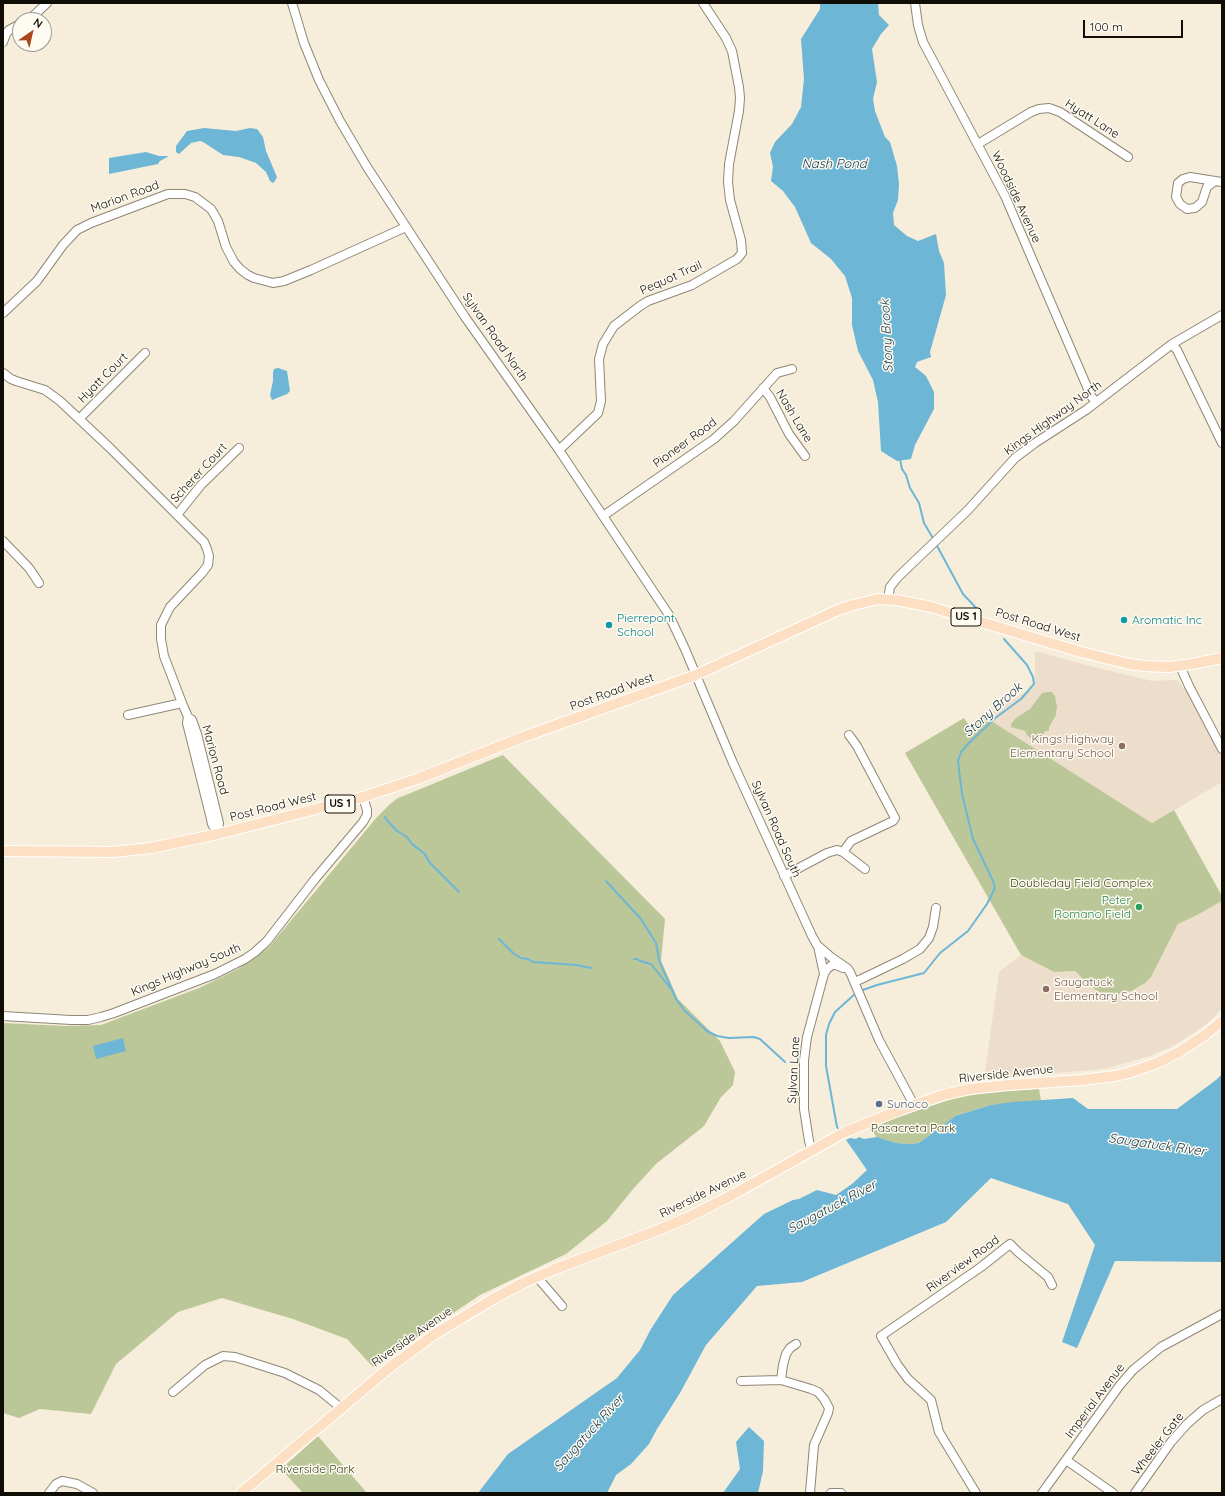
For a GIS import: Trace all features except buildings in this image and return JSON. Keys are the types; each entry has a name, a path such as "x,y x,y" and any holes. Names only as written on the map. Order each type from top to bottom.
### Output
{"main road":[{"name":"Post Road West","path":"3,851 126,851 176,843 218,834 363,797 416,779 523,737 696,675 838,610 870,600 888,599 931,607 1113,661 1145,666 1180,666 1222,658"},
{"name":"Riverside Avenue","path":"241,1493 389,1368 435,1334 500,1295 537,1277 687,1218 870,1121 943,1095 978,1088 1082,1080 1128,1073 1157,1063 1179,1052 1205,1035 1222,1021"}],"street":[{"path":"37,12 47,3"},
{"name":"Sylvan Road North","path":"292,3 306,49 324,90 356,150 465,317 559,450 669,615 696,675"},
{"name":"Pequot Trail","path":"559,450 598,413 601,401 599,372 600,354 606,339 614,326 648,301 692,284 737,259 742,253 741,240 730,200 728,182 729,164 739,111 739,87 734,58 730,47 726,38 703,3"},
{"name":"Woodside Avenue","path":"915,3 918,25 923,42 1005,196 1090,396 1096,402"},
{"path":"3,42 6,34 12,28"},
{"name":"Hyatt Lane","path":"978,144 1035,110 1049,108 1060,112 1128,157"},
{"path":"1190,177 1219,181 1207,187 1202,202 1195,208 1187,209 1180,204 1176,197 1178,183 1183,179 1190,177"},
{"name":"Marion Road","path":"3,313 37,280 63,245 77,230 91,223 168,194 185,194 196,197 211,209 218,221 226,247 234,262 248,275 259,280 273,283 284,282 406,228"},
{"name":"Kings Highway North","path":"888,599 890,587 894,582 972,505 1015,458 1096,402 1172,344 1222,315"},
{"path":"1172,344 1177,350 1222,443"},
{"name":"Hyatt Court","path":"79,419 145,353"},
{"name":"Pioneer Road","path":"603,516 714,439 734,421 777,373 792,369"},
{"name":"Marion Road","path":"4,375 16,382 51,394 110,448 204,542 209,556 208,565 170,607 164,616 161,625 161,639 164,656 188,717 188,723 212,824 218,834"},
{"name":"Nash Lane","path":"763,388 770,397 790,434 805,456"},
{"name":"Scherer Court","path":"177,515 201,485 239,448"},
{"path":"3,541 29,568 39,583"},
{"path":"1180,666 1222,749"},
{"name":"Sylvan Road South","path":"696,675 730,756 817,945 847,968 855,982 879,1040 914,1105"},
{"path":"128,715 182,703"},
{"path":"843,852 851,841 893,821 895,818 857,746 849,735"},
{"name":"Kings Highway South","path":"3,1016 71,1020 95,1018 130,1007 243,961 267,941 311,884 363,822 367,815 367,810 363,797"},
{"path":"784,876 827,853 837,850 843,852 865,869"},
{"path":"824,974 830,966 836,965 843,969 855,982 903,960 920,949 929,938 936,908"},
{"name":"Sylvan Lane","path":"812,1151 804,1109 805,1044 824,974 817,945"},
{"name":"Riverview Road","path":"976,1493 939,1432 931,1400 908,1379 896,1364 881,1336 976,1271 1010,1244 1048,1276 1052,1285"},
{"path":"537,1277 562,1306"},
{"name":"Imperial Avenue","path":"1042,1493 1120,1385 1140,1364 1161,1347 1222,1314"},
{"path":"781,1380 786,1354 790,1348 796,1344"},
{"path":"173,1392 205,1365 223,1356 235,1357 285,1373 319,1390 341,1408"},
{"path":"740,1381 781,1380 818,1392 824,1399 829,1408 826,1419 814,1445 810,1493"},
{"name":"Wheeler Gate","path":"1135,1493 1171,1442 1187,1424 1203,1410 1222,1399"},
{"path":"1066,1460 1113,1493"},
{"path":"49,1493 56,1484 62,1481 77,1484 94,1493"},
{"path":"831,1493 841,1493"}],"shaded area":[{"name":"Kings Highway Elementary School","path":"1035,651 1152,681 1177,680 1188,693 1222,757 1222,782 1152,823 985,717 1035,686"},
{"name":"Saugatuck Elementary School","path":"1222,901 1222,1008 1210,1021 1197,1031 1171,1047 1147,1057 1104,1069 984,1079 999,972 1021,955 1054,972 1075,971 1091,987 1110,995 1151,977 1178,924"}],"green space":[{"path":"1052,692 1055,696 1057,707 1056,715 1049,727 1049,731 1045,731 1040,740 1034,741 1025,731 1011,727 1011,724 1016,718 1030,709 1042,693"},
{"name":"Doubleday Field Complex","path":"985,717 1152,823 1174,810 1222,896 1222,901 1178,924 1151,977 1145,983 1131,991 1110,995 1100,992 1091,987 1075,971 1054,972 1021,955 905,753 964,718 970,727"},
{"path":"503,755 665,919 661,961 678,999 720,1041 735,1072 733,1085 721,1097 704,1126 656,1164 607,1221 566,1254 480,1295 373,1367 347,1339 293,1319 222,1298 178,1312 116,1364 91,1414 40,1409 19,1418 3,1413 3,1023 65,1026 101,1025 199,988 238,969 269,947 377,817 390,804 398,798"},
{"name":"Pasacreta Park","path":"1039,1089 1041,1101 991,1105 955,1116 919,1143 896,1143 877,1137 869,1128 904,1114 953,1099 987,1092"},
{"name":"Riverside Park","path":"318,1436 367,1493 303,1493 281,1469"}],"water":[{"name":"Nash Pond","path":"820,3 878,3 879,15 889,25 881,34 872,49 877,82 873,99 875,111 885,137 890,142 897,166 899,184 898,200 893,213 894,225 907,236 918,241 936,234 939,251 944,263 946,295 930,352 931,357 917,362 915,367 926,376 934,392 934,409 915,445 911,459 897,461 881,451 878,402 873,380 858,351 852,325 852,298 845,276 831,259 811,243 795,207 783,191 771,181 773,167 770,153 775,142 792,124 801,107 804,79 801,39 820,9"},
{"path":"204,128 236,131 250,128 257,129 263,137 266,151 277,177 275,181 273,183 270,181 266,172 256,163 239,157 223,155 200,141 191,143 179,154 176,152 176,146 187,131"},
{"path":"146,152 159,156 169,156 160,161 158,164 109,174 109,158"},
{"path":"278,368 287,371 290,391 287,394 272,400 270,395 273,372 274,369"},
{"path":"123,1038 126,1051 96,1059 93,1046"},
{"name":"Saugatuck River","path":"1222,1074 1222,1262 1115,1261 1077,1348 1062,1342 1095,1245 1068,1204 991,1178 946,1222 802,1282 757,1286 706,1345 680,1393 649,1444 631,1464 616,1475 607,1493 478,1493 508,1454 617,1378 640,1350 651,1329 673,1295 764,1214 817,1190 836,1195 852,1184 867,1170 846,1140 850,1138 856,1139 859,1137 864,1139 877,1137 896,1143 919,1143 955,1116 991,1105 1013,1102 1073,1098 1088,1109 1177,1109"},
{"path":"749,1427 764,1441 763,1471 758,1493 723,1493 740,1469 736,1442"}],"waterway":[{"name":"Stony Brook","path":"900,459 902,469 906,475 910,488 919,503 924,523 934,540"},
{"name":"Stony Brook","path":"936,544 963,594 978,610"},
{"name":"Stony Brook","path":"860,991 924,973 940,953 968,931 987,904 995,888 973,839 962,794 958,761 961,752 968,744 994,719 1021,699 1034,684 1033,677 1027,665 1004,639"},
{"path":"385,817 397,831 407,837 412,844 425,854 429,862 459,892"},
{"path":"606,881 641,919 656,943 659,960 676,999 685,1011 707,1031 717,1036 729,1038 754,1037 760,1039 785,1062"},
{"path":"499,939 514,954 533,962 576,965 591,968"},
{"path":"634,959 651,964 671,989"},
{"name":"Stony Brook","path":"840,1131 837,1127 826,1066 826,1035 829,1024 835,1012 856,993"}],"place":[{"name":"Aromatic Inc","path":"1124,620"},
{"name":"Pierrepont School","path":"609,625"},
{"name":"Kings Highway Elementary School","path":"1122,746"},
{"name":"Peter Romano Field","path":"1139,907"},
{"name":"Saugatuck Elementary School","path":"1046,989"},
{"name":"Sunoco","path":"879,1104"}]}
